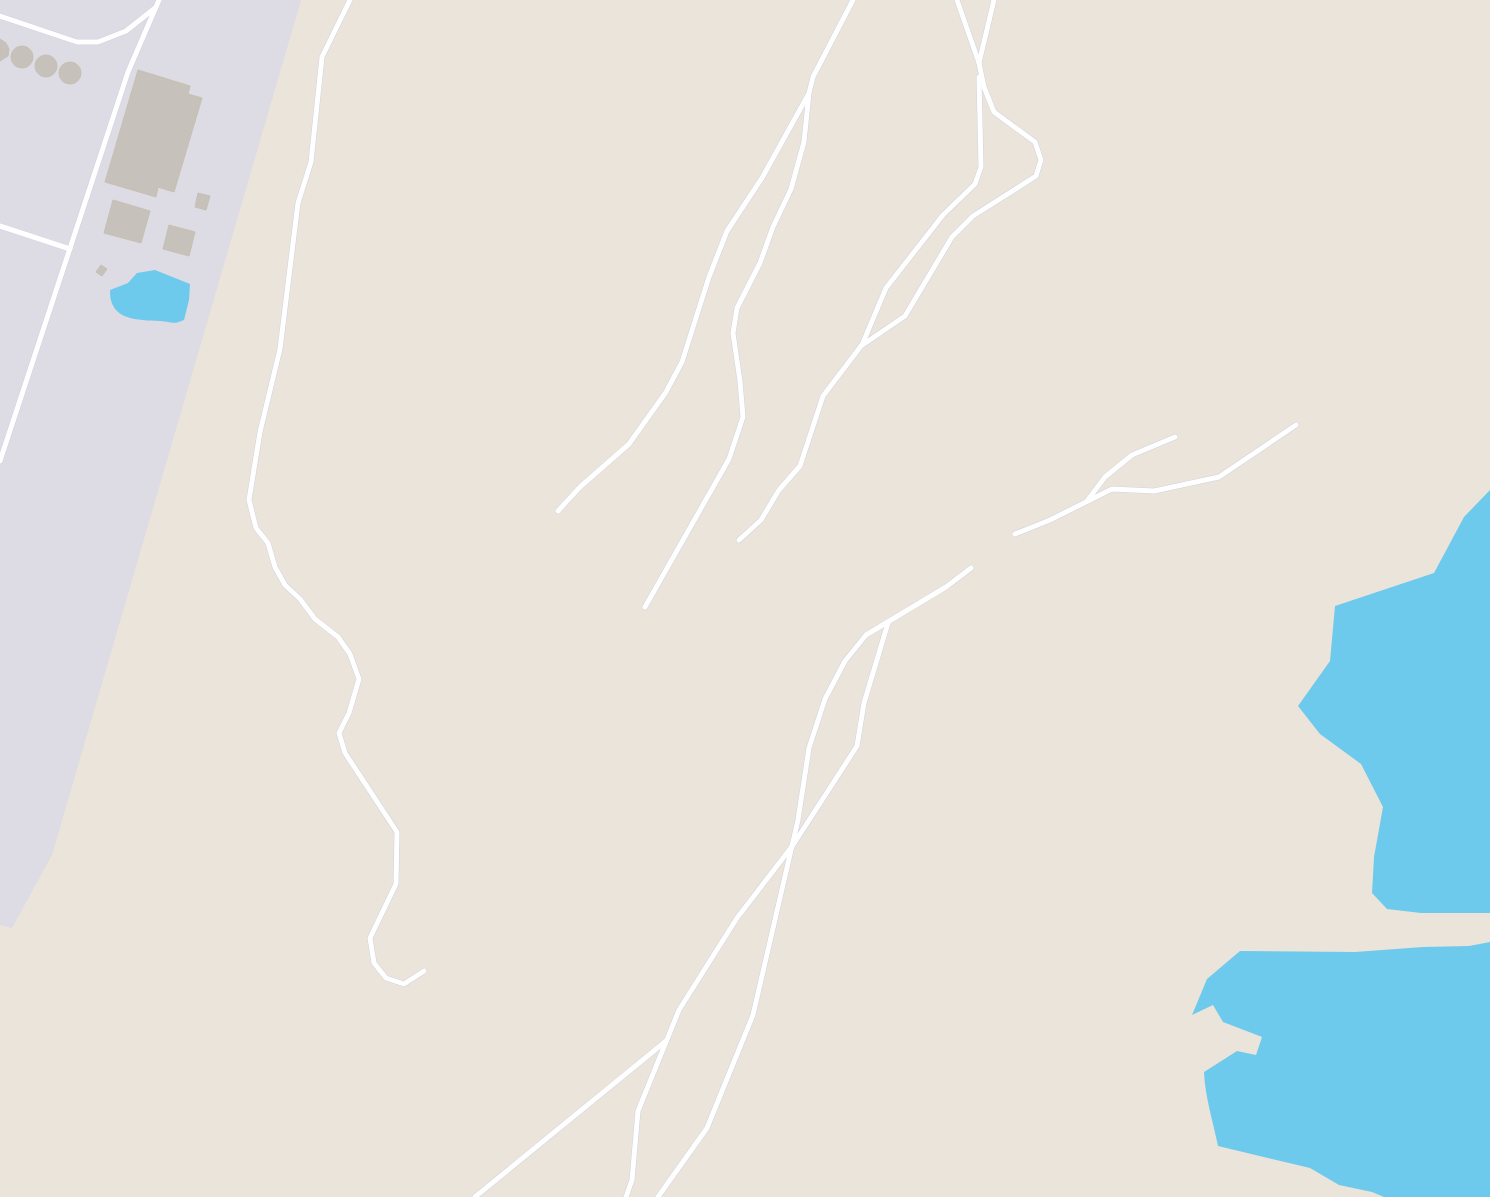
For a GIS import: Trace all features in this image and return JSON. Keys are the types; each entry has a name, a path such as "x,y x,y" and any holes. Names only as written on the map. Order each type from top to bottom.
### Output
{"lane":[{"path":"0,461 128,72 159,0"},
{"path":"350,0 322,57 310,162 298,203 280,349 260,432 249,500 256,528 268,543 275,567 284,585 300,599 315,619 338,637 350,654 359,679 349,713 339,733 345,753 397,832 396,884 370,938 374,963 386,978 404,984 424,971"},
{"path":"645,607 729,459 743,416 740,381 733,333 737,308 760,263 773,228 792,189 804,142 809,92 813,77 853,0"},
{"path":"861,346 905,316 952,237 973,216 1036,176 1041,160 1035,142 994,112 984,87 979,63 957,0"},
{"path":"739,540 761,520 779,490 800,466 823,396 861,346 886,288 943,215 975,184 981,167 979,63 994,0"},
{"path":"0,16 77,42 98,42 126,31 156,7"},
{"path":"558,511 580,487 629,444 666,392 682,362 709,277 727,231 762,178 809,92"},
{"path":"0,226 70,249"},
{"path":"1015,534 1050,520 1112,489 1154,491 1219,477 1296,425"},
{"path":"1087,502 1105,476 1132,455 1175,437"},
{"path":"658,1197 707,1128 753,1015 792,845 809,748 825,699 845,661 866,635 946,587 970,568"},
{"path":"626,1197 632,1180 638,1111 679,1010 736,918 792,845 856,746 864,703 888,623"},
{"path":"475,1197 666,1041"}],"shaded area":[{"path":"0,0 301,0 52,855 12,928 0,925"}],"water":[{"path":"155,270 190,284 189,300 184,320 172,323 134,319 126,317 114,308 110,290 128,283 137,273"},
{"path":"1490,490 1490,913 1421,913 1387,909 1372,893 1374,857 1383,807 1361,764 1320,734 1298,706 1330,661 1335,606 1434,573 1464,517"},
{"path":"1490,942 1490,1197 1384,1197 1372,1192 1339,1185 1310,1168 1218,1146 1208,1100 1204,1072 1237,1051 1256,1055 1262,1037 1223,1022 1213,1005 1192,1015 1207,979 1240,951 1355,952 1423,947 1469,946"}],"building":[{"path":"0,39 6,43 9,49 8,56 0,61"},
{"path":"22,46 30,49 33,57 30,65 22,68 14,65 11,57 14,49"},
{"path":"46,55 54,58 57,66 54,74 46,77 38,74 35,66 38,58"},
{"path":"70,62 78,65 81,73 78,81 70,84 62,81 59,73 62,65"},
{"path":"138,70 190,86 188,94 202,98 174,192 158,187 156,197 105,182"},
{"path":"198,193 210,196 206,210 195,207"},
{"path":"113,200 150,211 141,243 104,233"},
{"path":"169,225 195,232 189,256 163,249"},
{"path":"101,265 107,269 102,276 96,272"}]}
